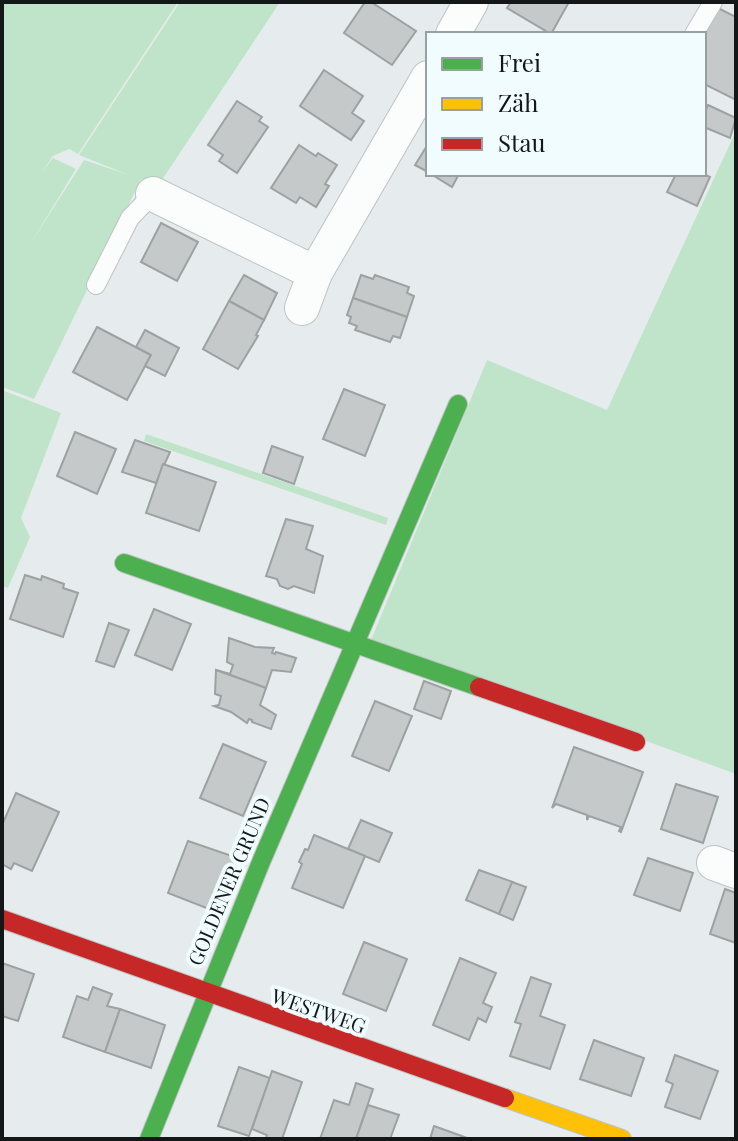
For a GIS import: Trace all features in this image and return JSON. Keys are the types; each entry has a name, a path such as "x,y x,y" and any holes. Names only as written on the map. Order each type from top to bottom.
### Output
{"street":[{"path":"454,32 471,2"},
{"path":"302,308 315,273 426,81"},
{"path":"153,194 315,273"},
{"name":"GOLDENER GRUND","path":"149,1139 205,993 458,404"},
{"path":"124,563 636,742"},
{"name":"WESTWEG","path":"2,919 622,1139"}],"lane":[{"path":"695,32 713,2"},
{"path":"96,285 130,218 153,194"}],"green space":[{"path":"2,2 178,2 78,154 69,149 53,156 42,172 53,158 76,169 29,246 84,160 129,175 79,155 180,2 280,2 158,186 141,179 34,399 2,387"},
{"path":"735,133 736,774 371,640 487,360 607,410"},
{"path":"2,390 61,413 21,518 30,537 8,588 2,586"},
{"path":"146,434 388,518 386,525 144,441"}],"building":[{"path":"365,2 371,2 416,31 392,65 344,33"},
{"path":"511,2 569,2 552,32 507,8"},
{"path":"716,7 736,17 736,100 706,85 705,32"},
{"path":"324,70 363,96 352,113 364,121 351,140 300,106"},
{"path":"237,101 262,117 259,121 268,127 237,173 219,161 223,155 208,145"},
{"path":"708,105 736,118 730,138 706,128"},
{"path":"299,145 337,165 316,207 300,197 296,203 271,188"},
{"path":"426,147 426,171 415,165"},
{"path":"434,176 458,176 452,187"},
{"path":"675,176 710,177 697,206 667,192"},
{"path":"161,223 198,242 177,281 141,262"},
{"path":"244,275 277,293 264,320 229,301"},
{"path":"361,275 373,279 375,275 409,287 407,293 414,296 407,317 353,298"},
{"path":"353,298 407,317 400,338 393,336 390,342 355,330 357,326 349,323 351,317 347,315"},
{"path":"229,301 264,320 238,369 203,349"},
{"path":"97,327 151,355 127,400 73,372"},
{"path":"145,330 179,348 165,376 145,366 151,355 136,347"},
{"path":"344,389 385,405 365,456 323,439"},
{"path":"75,432 116,449 97,494 57,476"},
{"path":"135,440 170,452 156,483 122,472"},
{"path":"272,446 303,457 294,484 263,473"},
{"path":"163,464 216,482 199,531 146,513"},
{"path":"286,519 313,526 306,549 323,556 314,593 294,586 288,589 280,586 277,579 266,576"},
{"path":"25,575 41,580 42,576 78,593 63,637 10,619"},
{"path":"154,609 191,624 172,670 135,655"},
{"path":"109,623 129,630 114,667 96,661"},
{"path":"229,638 255,647 274,648 272,653 296,658 291,672 272,670 266,688 216,670 230,674 233,665 227,662"},
{"path":"216,670 266,688 260,705 276,715 271,729 249,719 247,723 231,712 214,706 219,705 221,696 215,694"},
{"path":"424,681 451,691 441,719 414,709"},
{"path":"375,701 412,716 389,771 352,756"},
{"path":"223,744 266,762 243,816 200,798"},
{"path":"574,747 643,772 621,832 621,827 589,816 587,820 587,815 556,804 552,808"},
{"path":"676,784 718,797 703,843 661,829"},
{"path":"16,793 59,812 32,871 14,863 11,869 2,864 2,825"},
{"path":"361,820 392,833 379,862 348,849"},
{"path":"314,835 365,856 343,908 292,888 302,864 299,862"},
{"path":"188,841 235,857 214,911 168,893"},
{"path":"648,858 693,873 680,911 634,895"},
{"path":"479,870 513,882 499,914 466,900"},
{"path":"512,882 526,887 513,920 499,914"},
{"path":"725,889 736,893 736,943 710,934"},
{"path":"364,942 407,959 386,1011 343,994"},
{"path":"460,958 496,973 483,1003 492,1007 486,1022 478,1018 469,1040 433,1025"},
{"path":"2,963 34,974 18,1021 2,1016"},
{"path":"531,977 551,984 540,1016 565,1025 550,1069 510,1056 521,1024 515,1022"},
{"path":"93,987 112,994 107,1006 120,1009 105,1052 63,1037 77,996 88,1000"},
{"path":"120,1009 165,1025 151,1068 105,1052"},
{"path":"594,1040 644,1058 631,1096 580,1079"},
{"path":"675,1055 718,1071 700,1119 665,1107 673,1084 666,1081"},
{"path":"239,1067 270,1078 249,1136 218,1126"},
{"path":"272,1071 302,1082 282,1139 266,1139 267,1135 252,1129"},
{"path":"356,1083 373,1089 356,1139 320,1139 334,1100 349,1105"},
{"path":"368,1105 399,1115 390,1139 356,1139"},
{"path":"434,1126 470,1139 430,1139"}],"traffic: fast":[{"path":"149,1139 261,862 458,404"},
{"path":"124,563 479,687"}],"traffic: slow":[{"path":"505,1098 622,1139"}],"traffic: jam":[{"path":"479,687 636,742"},
{"path":"2,919 505,1098"}]}
